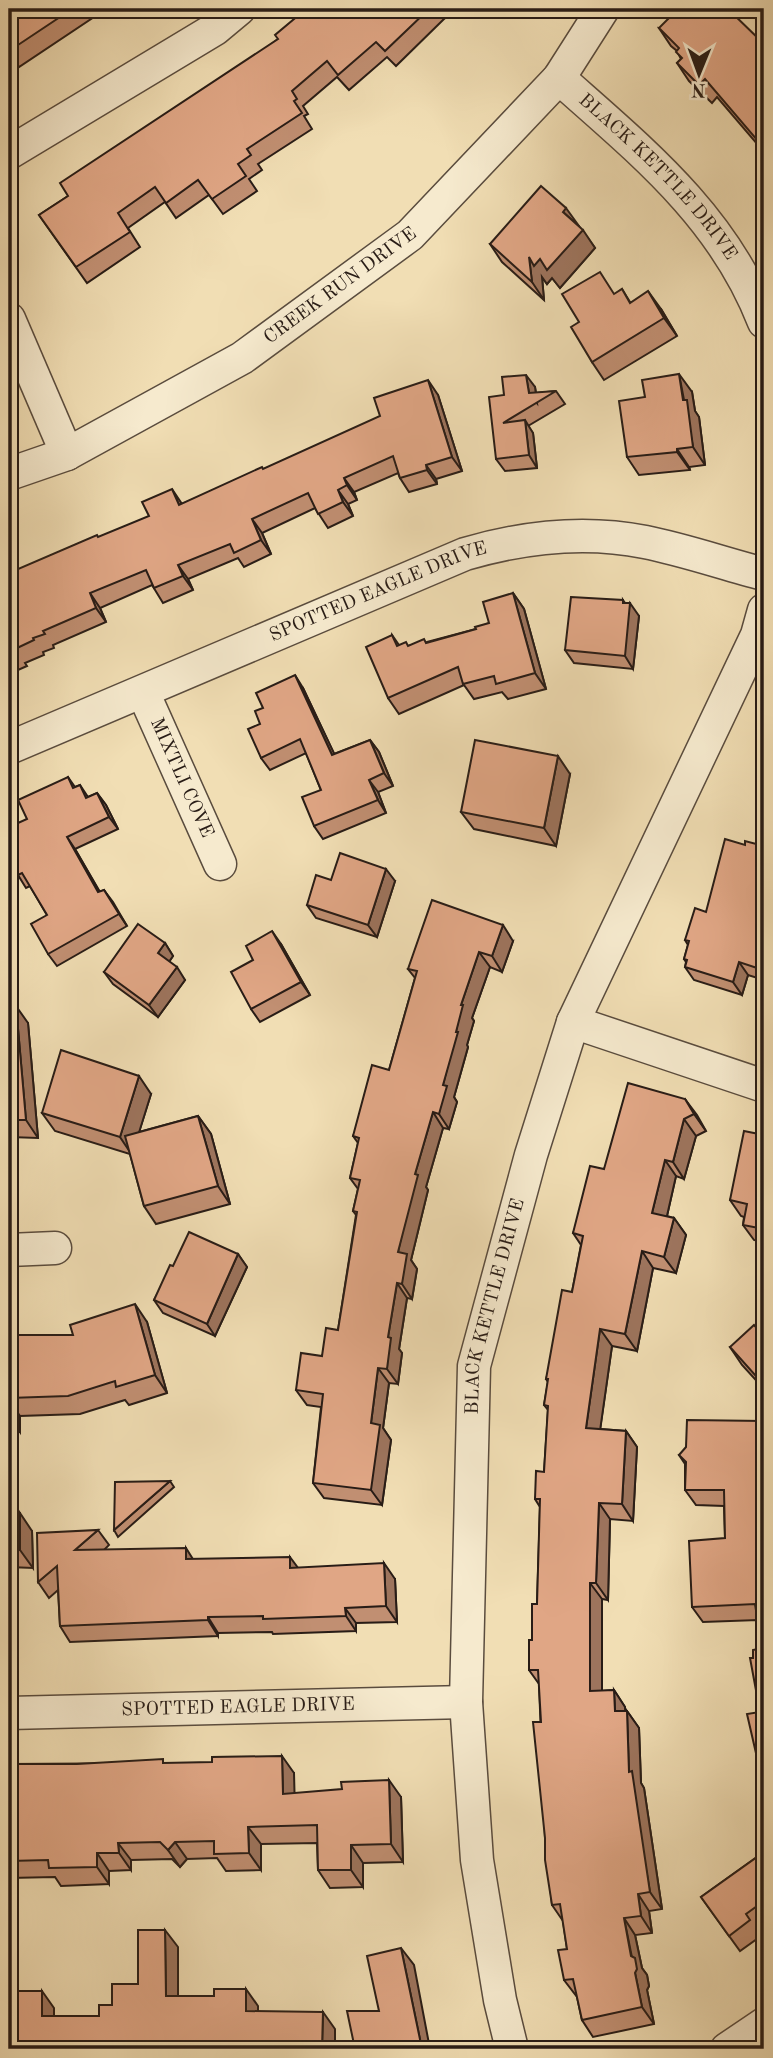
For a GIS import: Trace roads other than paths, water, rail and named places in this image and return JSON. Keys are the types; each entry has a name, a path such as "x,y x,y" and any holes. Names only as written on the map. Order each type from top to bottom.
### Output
{"street":[{"path":"9,153 215,29 239,9"},
{"name":"CREEK RUN DRIVE","path":"9,474 67,454 242,358 410,235 559,78 604,9"},
{"name":"BLACK KETTLE DRIVE","path":"559,78 670,178 713,228 744,279 764,322"},
{"path":"9,319 67,454"},
{"name":"SPOTTED EAGLE DRIVE","path":"9,748 465,554 500,544 545,538 597,536 645,542 764,575"},
{"name":"BLACK KETTLE DRIVE","path":"512,2049 500,2000 477,1860 466,1702 474,1366 531,1155 573,1022 757,635 764,610"},
{"name":"MIXTLI COVE","path":"143,692 220,864"},
{"path":"573,1022 764,1086"},
{"path":"9,1250 55,1248"},
{"name":"SPOTTED EAGLE DRIVE","path":"9,1713 466,1702"},
{"path":"727,2049 764,2024"}]}
